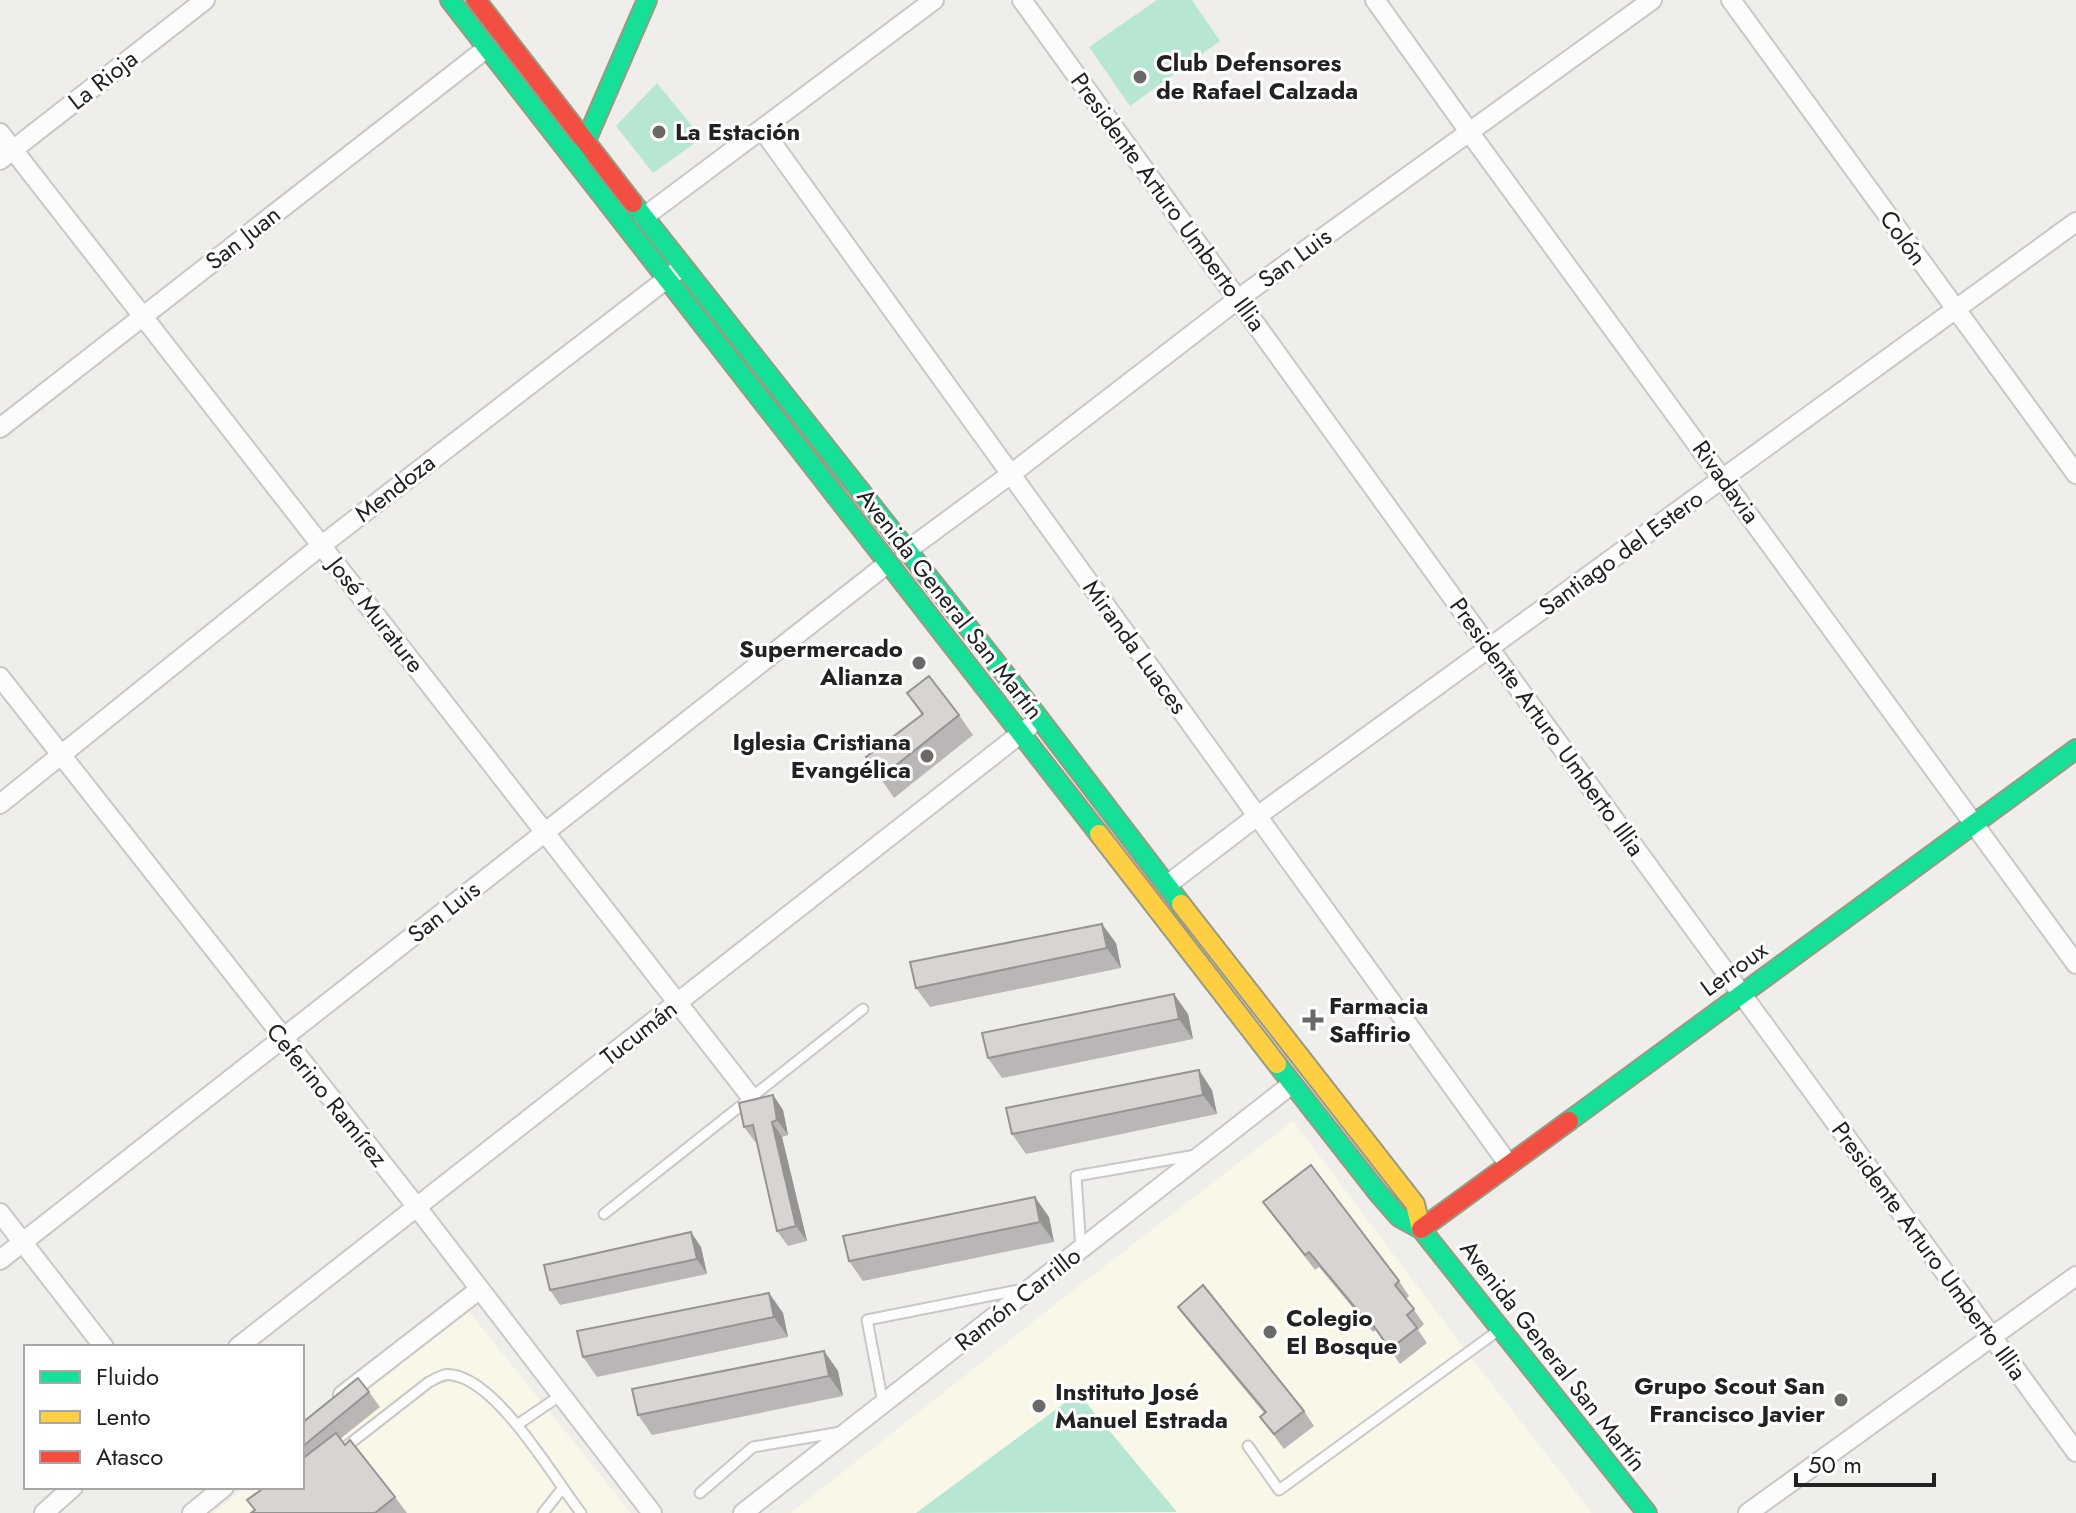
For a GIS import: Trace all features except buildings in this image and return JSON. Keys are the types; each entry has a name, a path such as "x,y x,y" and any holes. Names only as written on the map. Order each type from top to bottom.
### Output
{"main road":[{"name":"Avenida General San Martín","path":"450,0 575,159 674,273 1039,719 1415,1204 1421,1229"},
{"name":"Avenida General San Martín","path":"476,0 644,217 674,273 887,564 1292,1084 1399,1217 1421,1229 1647,1513"},
{"path":"575,159 587,142 647,0"},
{"name":"Lerroux","path":"1421,1229 2076,749"}],"street":[{"name":"La Rioja","path":"7,155 205,0"},
{"path":"644,217 934,0"},
{"name":"Presidente Arturo Umberto Illia","path":"1022,0 1489,648 2076,1452"},
{"name":"Rivadavia","path":"1375,0 2076,964"},
{"name":"San Luis","path":"905,552 1238,299 1652,0"},
{"name":"Colón","path":"1731,0 2076,474"},
{"name":"San Juan","path":"0,428 487,48"},
{"name":"Miranda Luaces","path":"762,129 1509,1165"},
{"name":"José Murature","path":"0,133 7,155 143,315 751,1097"},
{"name":"Santiago del Estero","path":"1167,885 1256,817 2076,222"},
{"name":"Mendoza","path":"0,804 322,545 674,273"},
{"name":"San Luis","path":"0,1260 887,564"},
{"name":"Ceferino Ramírez","path":"0,677 416,1206 652,1513"},
{"name":"Tucumán","path":"241,1345 1039,719"},
{"name":"Ramón Carrillo","path":"743,1513 1292,1084"},
{"path":"0,1213 102,1345"},
{"path":"1748,1513 2076,1276"},
{"path":"326,1408 480,1289"},
{"path":"44,1513 71,1489"},
{"path":"192,1513 219,1489"}],"lane":[{"path":"604,1214 863,1009"},
{"path":"1081,1250 1076,1176 1202,1154"},
{"path":"883,1403 867,1320 1034,1287"},
{"path":"1248,1446 1279,1490 1502,1328"},
{"path":"340,1452 429,1382 443,1375 454,1375 477,1385 492,1397 517,1425 581,1513"},
{"path":"517,1425 561,1395"},
{"path":"700,1493 753,1447 849,1431"},
{"path":"543,1513 562,1489"}],"shaded area":[{"path":"1293,1121 1592,1513 791,1513 1062,1299"},
{"path":"468,1311 631,1513 213,1513 243,1489 304,1489 304,1440"}],"green space":[{"name":"Club Defensores de Rafael Calzada","path":"1157,0 1192,0 1220,41 1130,106 1089,47"},
{"name":"La Estación","path":"657,83 702,138 653,173 616,126"},
{"path":"1078,1393 1177,1512 916,1513"}],"traffic: fast":[{"path":"450,0 1099,834"},
{"path":"581,152 647,0"},
{"path":"633,203 1012,683 1181,904"},
{"path":"1569,1121 2076,749"},
{"path":"1277,1064 1378,1193 1399,1217 1421,1229 1647,1513"}],"traffic: slow":[{"path":"1099,834 1277,1064"},
{"path":"1181,904 1415,1204 1421,1229"}],"traffic: jam":[{"path":"476,0 633,203"},
{"path":"1421,1229 1569,1121"}],"place":[{"name":"Club Defensores de Rafael Calzada","path":"1140,77"},
{"name":"La Estación","path":"659,132"},
{"name":"Supermercado Alianza","path":"919,663"},
{"name":"Iglesia Cristiana Evangélica","path":"927,756"},
{"name":"Farmacia Saffirio","path":"1313,1020"},
{"name":"Colegio El Bosque","path":"1270,1332"},
{"name":"Grupo Scout San Francisco Javier","path":"1841,1400"},
{"name":"Instituto José Manuel Estrada","path":"1039,1406"}]}
